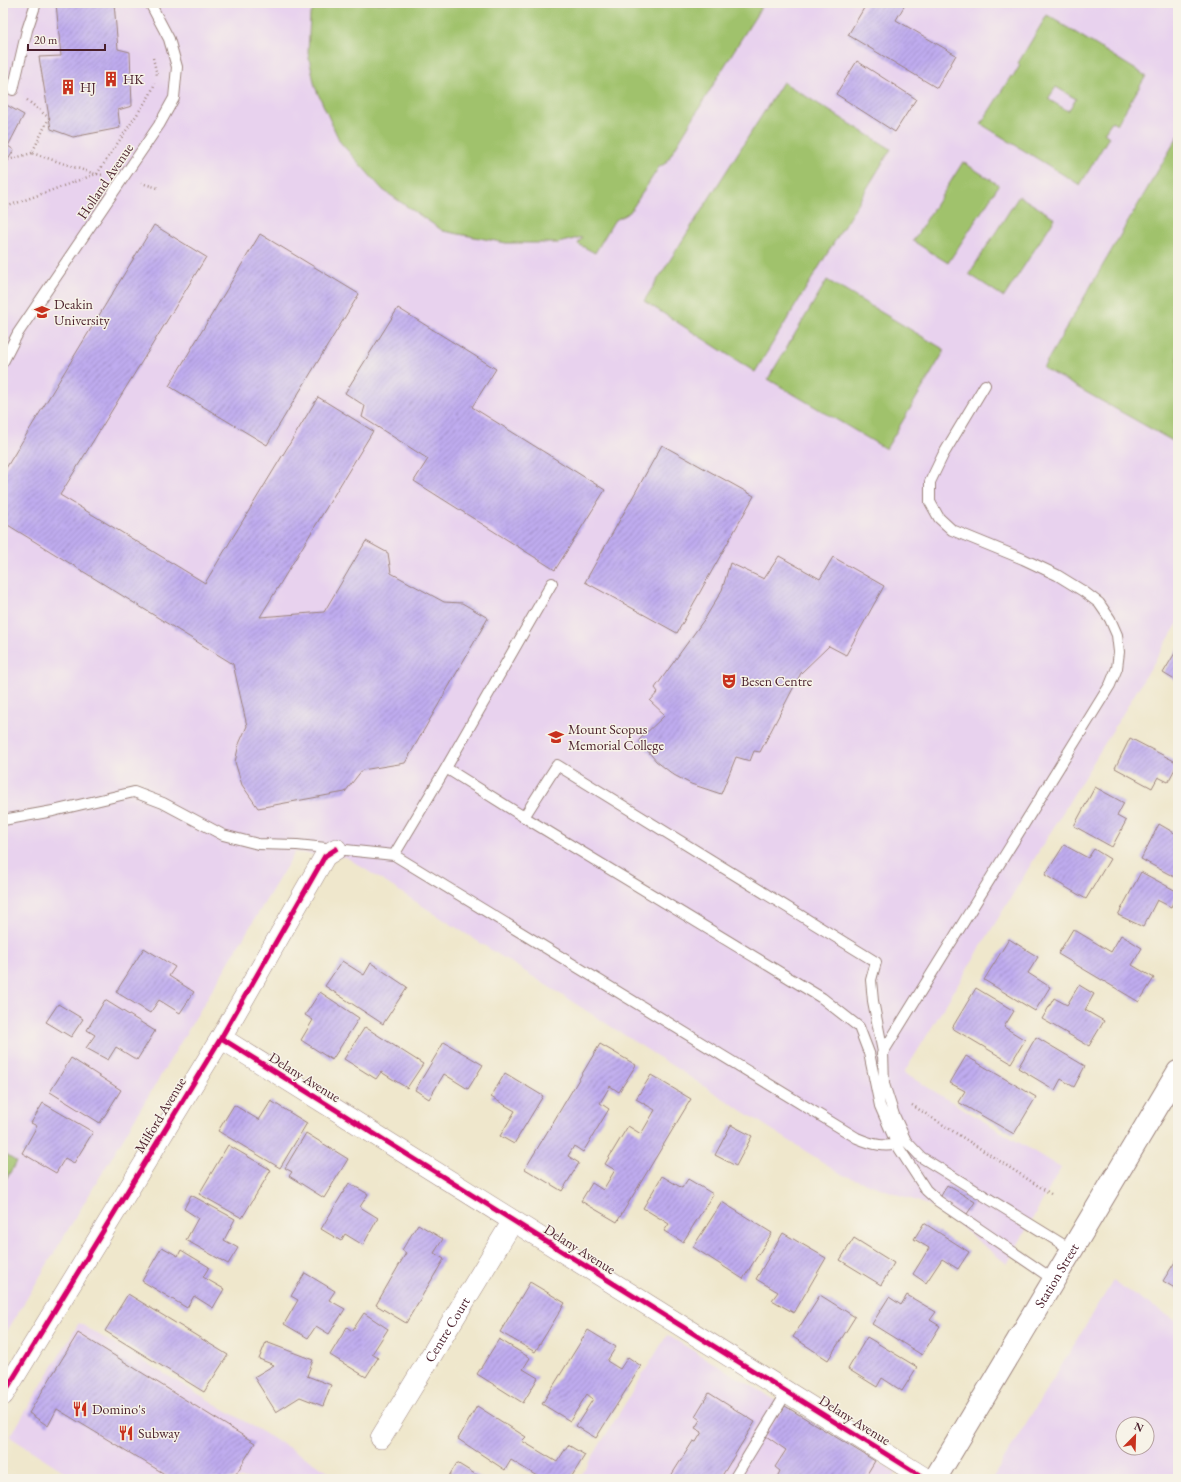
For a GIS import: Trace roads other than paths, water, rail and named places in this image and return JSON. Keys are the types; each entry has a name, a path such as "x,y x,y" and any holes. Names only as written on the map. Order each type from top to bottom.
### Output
{"main road":[{"name":"Station Street","path":"935,1479 1178,1072"}],"street":[{"name":"Milford Avenue","path":"3,1395 221,1038 325,856 336,849"},
{"name":"Delany Avenue","path":"221,1038 926,1479"},
{"name":"Centre Court","path":"381,1438 513,1221"}],"lane":[{"path":"13,90 26,30 36,3"},
{"name":"Holland Avenue","path":"3,362 18,333 125,178 159,125 174,98 177,67 169,39 150,3"},
{"path":"873,1072 883,1052 1110,684 1117,668 1119,652 1117,635 1110,619 1099,603 1057,575 1023,559 952,530 940,518 930,502 930,482 943,455 985,386"},
{"path":"394,855 446,768 552,583"},
{"path":"524,817 557,765 876,962 872,980 873,1001 883,1052 884,1084 901,1143"},
{"path":"446,768 822,998 859,1027 869,1052 880,1106 926,1190 938,1201 1054,1280"},
{"path":"3,820 134,792 163,803 223,835 258,844 336,849 394,855 857,1138 874,1145 901,1143 1072,1250"},
{"path":"734,1479 787,1392"}],"place":[{"name":"HK","path":"111,79"},
{"name":"HJ","path":"68,87"},
{"name":"Deakin University","path":"42,312"},
{"name":"Besen Centre","path":"729,681"},
{"name":"Mount Scopus Memorial College","path":"556,737"},
{"name":"Domino's","path":"80,1409"},
{"name":"Subway","path":"126,1433"}]}
